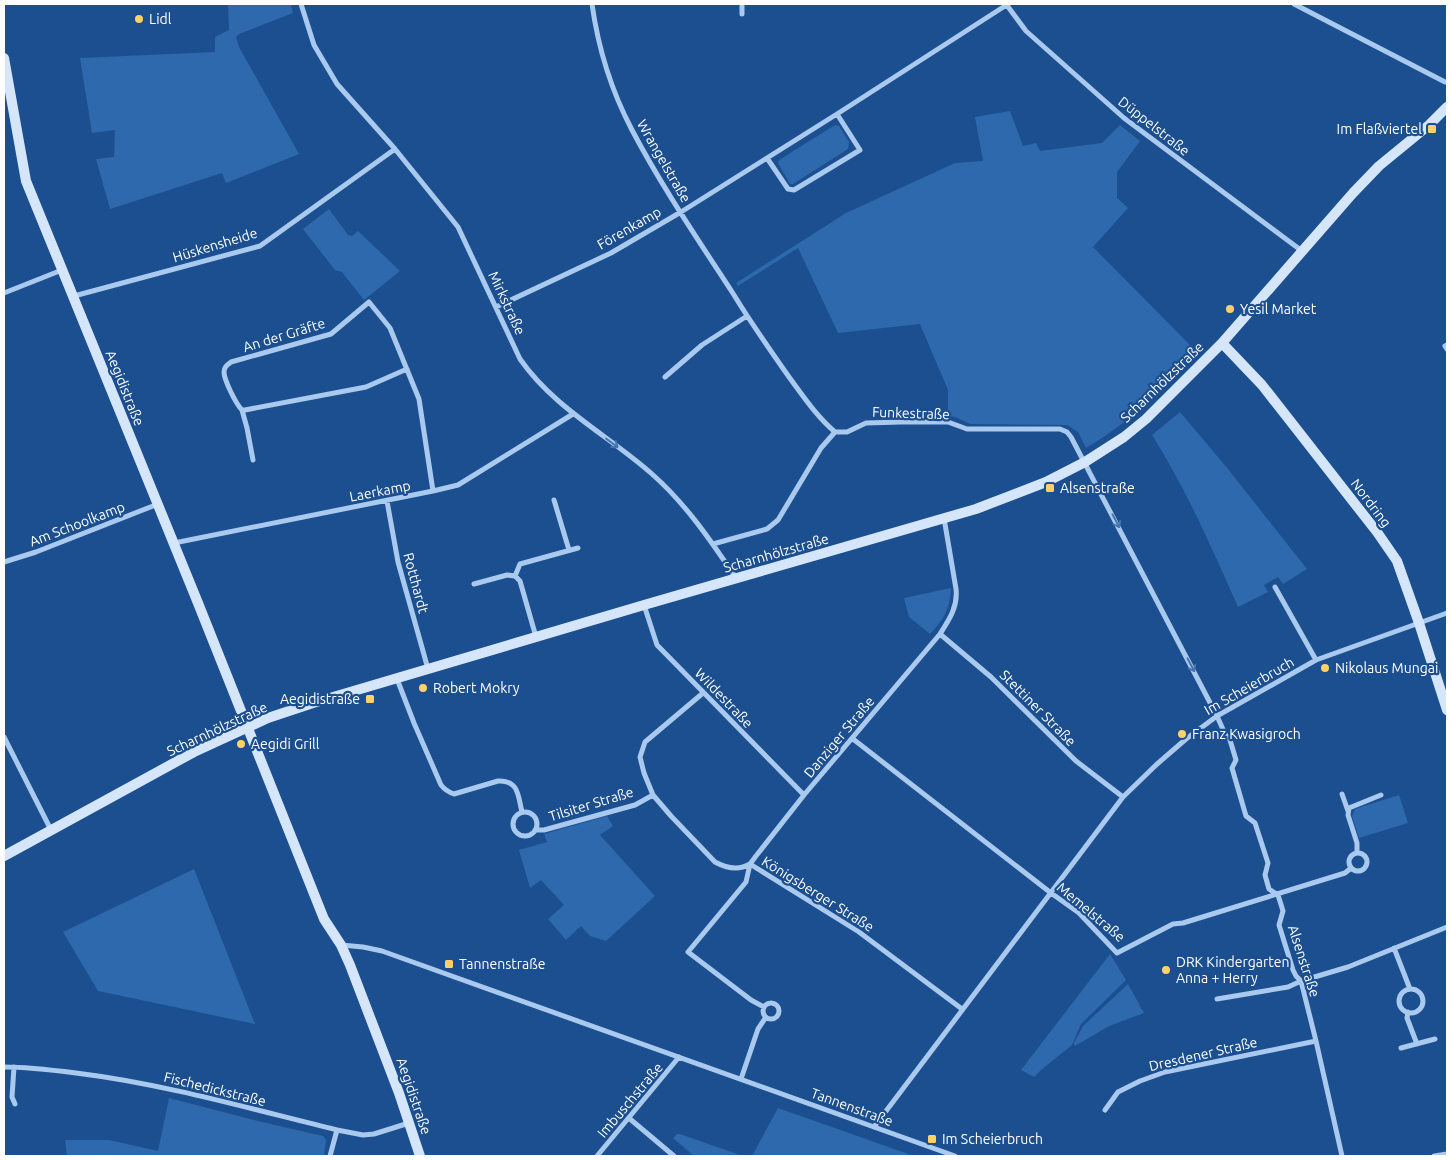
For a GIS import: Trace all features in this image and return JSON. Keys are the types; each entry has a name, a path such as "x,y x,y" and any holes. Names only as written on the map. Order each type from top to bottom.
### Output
{"main road":[{"name":"Aegidistraße","path":"4,58 26,181 174,543 324,919 341,945 350,965 399,1093 420,1156"},
{"name":"Scharnhölzstraße","path":"4,856 194,752 268,718 313,703 999,501 1046,482 1085,462 1124,437 1146,419 1222,343 1353,193 1379,166 1447,107"},
{"name":"Nordring","path":"1222,343 1262,384 1377,532 1397,562 1447,710"}],"street":[{"name":"Mirkstraße","path":"300,4 314,45 337,84 395,149 458,226 520,358 531,374 573,414 651,473 675,496 713,544 736,578"},
{"name":"Wrangelstraße","path":"592,4 607,68 618,99 632,129 681,212 747,316 806,401 835,432"},
{"path":"742,4 742,14"},
{"name":"Förenkamp","path":"496,307 611,253 681,212 837,114 1006,4"},
{"name":"Düppelstraße","path":"1006,4 1026,31 1124,118 1302,251"},
{"path":"1294,4 1445,82"},
{"path":"767,158 788,188 794,190 860,150 837,114"},
{"name":"Hüskensheide","path":"74,296 260,246 395,149"},
{"path":"4,293 62,270"},
{"name":"An der Gräfte","path":"253,460 242,410 237,404 224,375 226,366 231,362 331,334 369,302 390,328 419,399 433,491"},
{"path":"665,376 702,345 747,316"},
{"path":"1447,345 1445,346 1447,349"},
{"path":"242,410 366,387 407,369"},
{"name":"Laerkamp","path":"174,543 458,485 573,414"},
{"name":"Funkestraße","path":"835,432 847,432 866,423 901,422 948,422 967,429 1060,429 1072,437 1085,462"},
{"path":"713,544 767,529 774,525 821,448 835,432"},
{"name":"Alsenstraße","path":"1085,462 1225,734 1230,740 1236,760 1232,768 1246,816 1255,822 1268,863 1265,874 1269,889 1278,895 1283,912 1279,925 1293,970 1301,981 1342,1156"},
{"path":"554,500 569,550"},
{"name":"Rotthardt","path":"387,501 398,562 428,669"},
{"name":"Am Schoolkamp","path":"4,562 44,549 158,504"},
{"name":"Danziger Straße","path":"764,1007 751,1000 688,952 746,882 750,864 804,796 940,634 952,616 957,598 956,583 944,518"},
{"path":"515,576 520,564 578,548"},
{"path":"474,584 507,575 515,576 520,581 536,638"},
{"name":"Im Scheierbruch","path":"1275,587 1316,660"},
{"name":"Wildestraße","path":"644,605 657,645 804,796"},
{"name":"Im Scheierbruch","path":"874,1127 1123,797 1156,765 1217,716 1316,660 1447,613"},
{"name":"Stettiner Straße","path":"940,634 991,677 1077,762 1123,797"},
{"name":"Tilsiter Straße","path":"397,679 441,785 454,794 498,781 504,781 515,786 522,812"},
{"name":"Königsberger Straße","path":"703,693 645,742 640,757 641,765 653,795 715,862 722,866 734,868 750,864 859,932 962,1009"},
{"path":"4,737 52,830"},
{"name":"Memelstraße","path":"852,739 1079,913 1117,953 1173,924 1183,923 1278,895 1345,873 1351,868 1357,872 1366,867 1365,856 1357,853 1357,843 1342,794"},
{"name":"Tilsiter Straße","path":"536,830 537,821 535,817 527,812 522,812 515,817 513,822 515,831 523,836 532,834 536,830 547,829 635,805 653,795"},
{"path":"1348,811 1351,806 1381,795"},
{"path":"1351,868 1349,865 1350,858 1357,853"},
{"path":"1218,999 1288,986 1348,967 1447,927"},
{"name":"Tannenstraße","path":"341,945 382,951 955,1156"},
{"path":"1394,948 1410,989"},
{"path":"1410,989 1417,990 1423,1000 1419,1010 1408,1012 1402,1008 1400,1000 1403,993 1410,989"},
{"path":"772,1003 776,1004 779,1010 778,1016 772,1019 766,1018 764,1007 772,1003"},
{"path":"1408,1012 1407,1018 1417,1044"},
{"path":"741,1079 758,1029 766,1018"},
{"path":"1401,1048 1435,1039"},
{"name":"Dresdener Straße","path":"1105,1110 1118,1092 1140,1081 1165,1072 1316,1041"},
{"name":"Imbuschstraße","path":"598,1156 679,1057"},
{"name":"Fischedickstraße","path":"4,1067 109,1077 169,1088 363,1135 374,1134 409,1123"},
{"path":"14,1067 12,1097 15,1104"},
{"path":"630,1118 674,1156"},
{"path":"330,1156 337,1130"},
{"path":"1434,1156 1447,1154"}],"shaded area":[{"path":"228,4 294,4 291,6 293,13 239,34 236,37 239,47 299,154 226,183 222,173 110,209 96,159 114,157 115,130 92,133 80,58 215,52 215,37 229,30"},
{"path":"1010,111 1023,146 1036,143 1040,151 1102,143 1120,125 1140,141 1117,172 1117,198 1128,208 1093,247 1198,353 1145,405 1086,448 1078,432 1067,425 970,424 948,416 948,390 920,324 838,333 798,248 738,286 736,283 846,213 955,163 983,161 975,117"},
{"path":"835,125 839,126 849,142 848,149 793,184 790,184 778,163 779,160"},
{"path":"329,209 348,235 352,236 358,231 400,271 364,300 342,272 335,270 303,229"},
{"path":"1180,412 1307,569 1283,584 1278,577 1264,585 1268,592 1238,607 1187,498 1152,435"},
{"path":"951,588 945,613 930,634 909,617 904,598"},
{"path":"1399,795 1408,823 1359,838 1352,816 1355,809"},
{"path":"607,816 613,826 600,835 655,896 606,941 590,936 581,926 566,940 548,919 564,905 541,880 530,888 519,850 547,842 544,834"},
{"path":"194,869 255,1024 98,991 63,932"},
{"path":"1110,954 1126,980 1081,1024 1072,1045 1034,1077 1021,1070"},
{"path":"1128,984 1144,1013 1109,1026 1075,1046 1074,1043 1083,1026"},
{"path":"169,1098 323,1136 326,1140 324,1156 67,1156 65,1140 109,1140 158,1151"},
{"path":"778,1108 914,1156 752,1156"},
{"path":"677,1134 743,1156 694,1156 673,1138"}],"place":[{"name":"Lidl","path":"139,19"},
{"name":"Im Flaßviertel","path":"1432,129"},
{"name":"Yesil Market","path":"1230,309"},
{"name":"Alsenstraße","path":"1050,488"},
{"name":"Nikolaus Mungai","path":"1325,668"},
{"name":"Robert Mokry","path":"423,688"},
{"name":"Aegidistraße","path":"370,699"},
{"name":"Franz Kwasigroch","path":"1182,734"},
{"name":"Aegidi Grill","path":"241,744"},
{"name":"Tannenstraße","path":"449,964"},
{"name":"DRK Kindergarten Anna + Herry","path":"1166,970"},
{"name":"Im Scheierbruch","path":"932,1139"}]}
